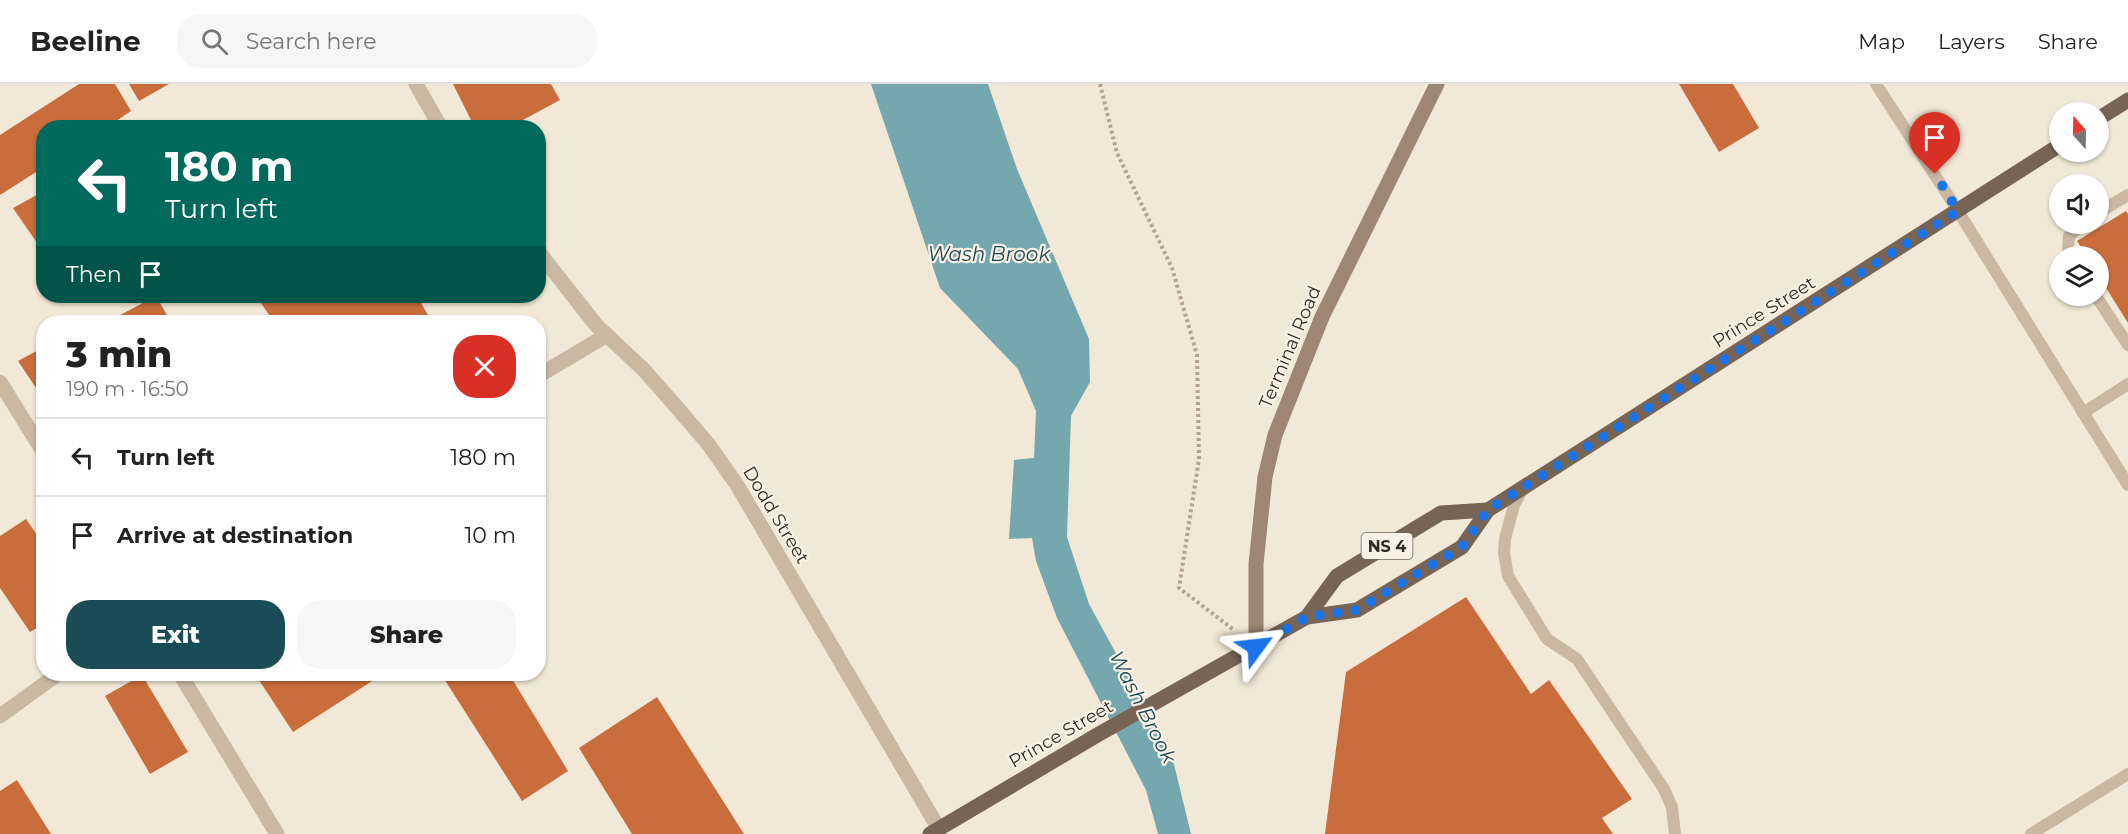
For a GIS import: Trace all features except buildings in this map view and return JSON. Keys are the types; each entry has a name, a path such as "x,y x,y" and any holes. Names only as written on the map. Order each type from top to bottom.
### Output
{"main road":[{"path":"2109,112 2128,100"},
{"name":"Prince Street","path":"934,831 1099,734 1307,617 1357,610 1462,547 1488,510 2049,152"},
{"name":"Prince Street","path":"1307,617 1337,576 1441,513 1488,510"}],"street":[{"path":"416,84 436,120"},
{"name":"Terminal Road","path":"1256,647 1256,564 1265,477 1275,435 1322,316 1437,84"},
{"name":"Dodd Street","path":"546,261 596,325 644,370 709,445 737,485 934,831"},
{"path":"546,371 607,335"},
{"path":"0,382 36,440"},
{"path":"0,716 48,681"},
{"path":"184,681 277,834"}],"lane":[{"path":"1876,84 1958,211 2128,485"},
{"path":"2109,206 2128,195"},
{"path":"2103,306 2128,345"},
{"path":"2083,413 2128,384"},
{"path":"1523,488 1514,505 1505,539 1504,553 1508,576 1547,639 1577,659 1664,789 1672,807 1675,834"},
{"path":"2031,834 2128,774"}],"path":[{"path":"1100,84 1117,153 1172,268 1197,355 1199,459 1179,588 1256,647"}],"water":[{"name":"Wash Brook","path":"871,84 988,84 1017,169 1089,339 1090,382 1071,416 1067,537 1089,604 1172,756 1191,834 1158,834 1146,790 1057,618 1036,561 1032,538 1009,539 1014,460 1034,458 1036,411 1018,369 940,288"}],"route":[{"path":"1256,647 1307,617 1357,610 1462,547 1488,510 1958,211 1935,174"}]}
